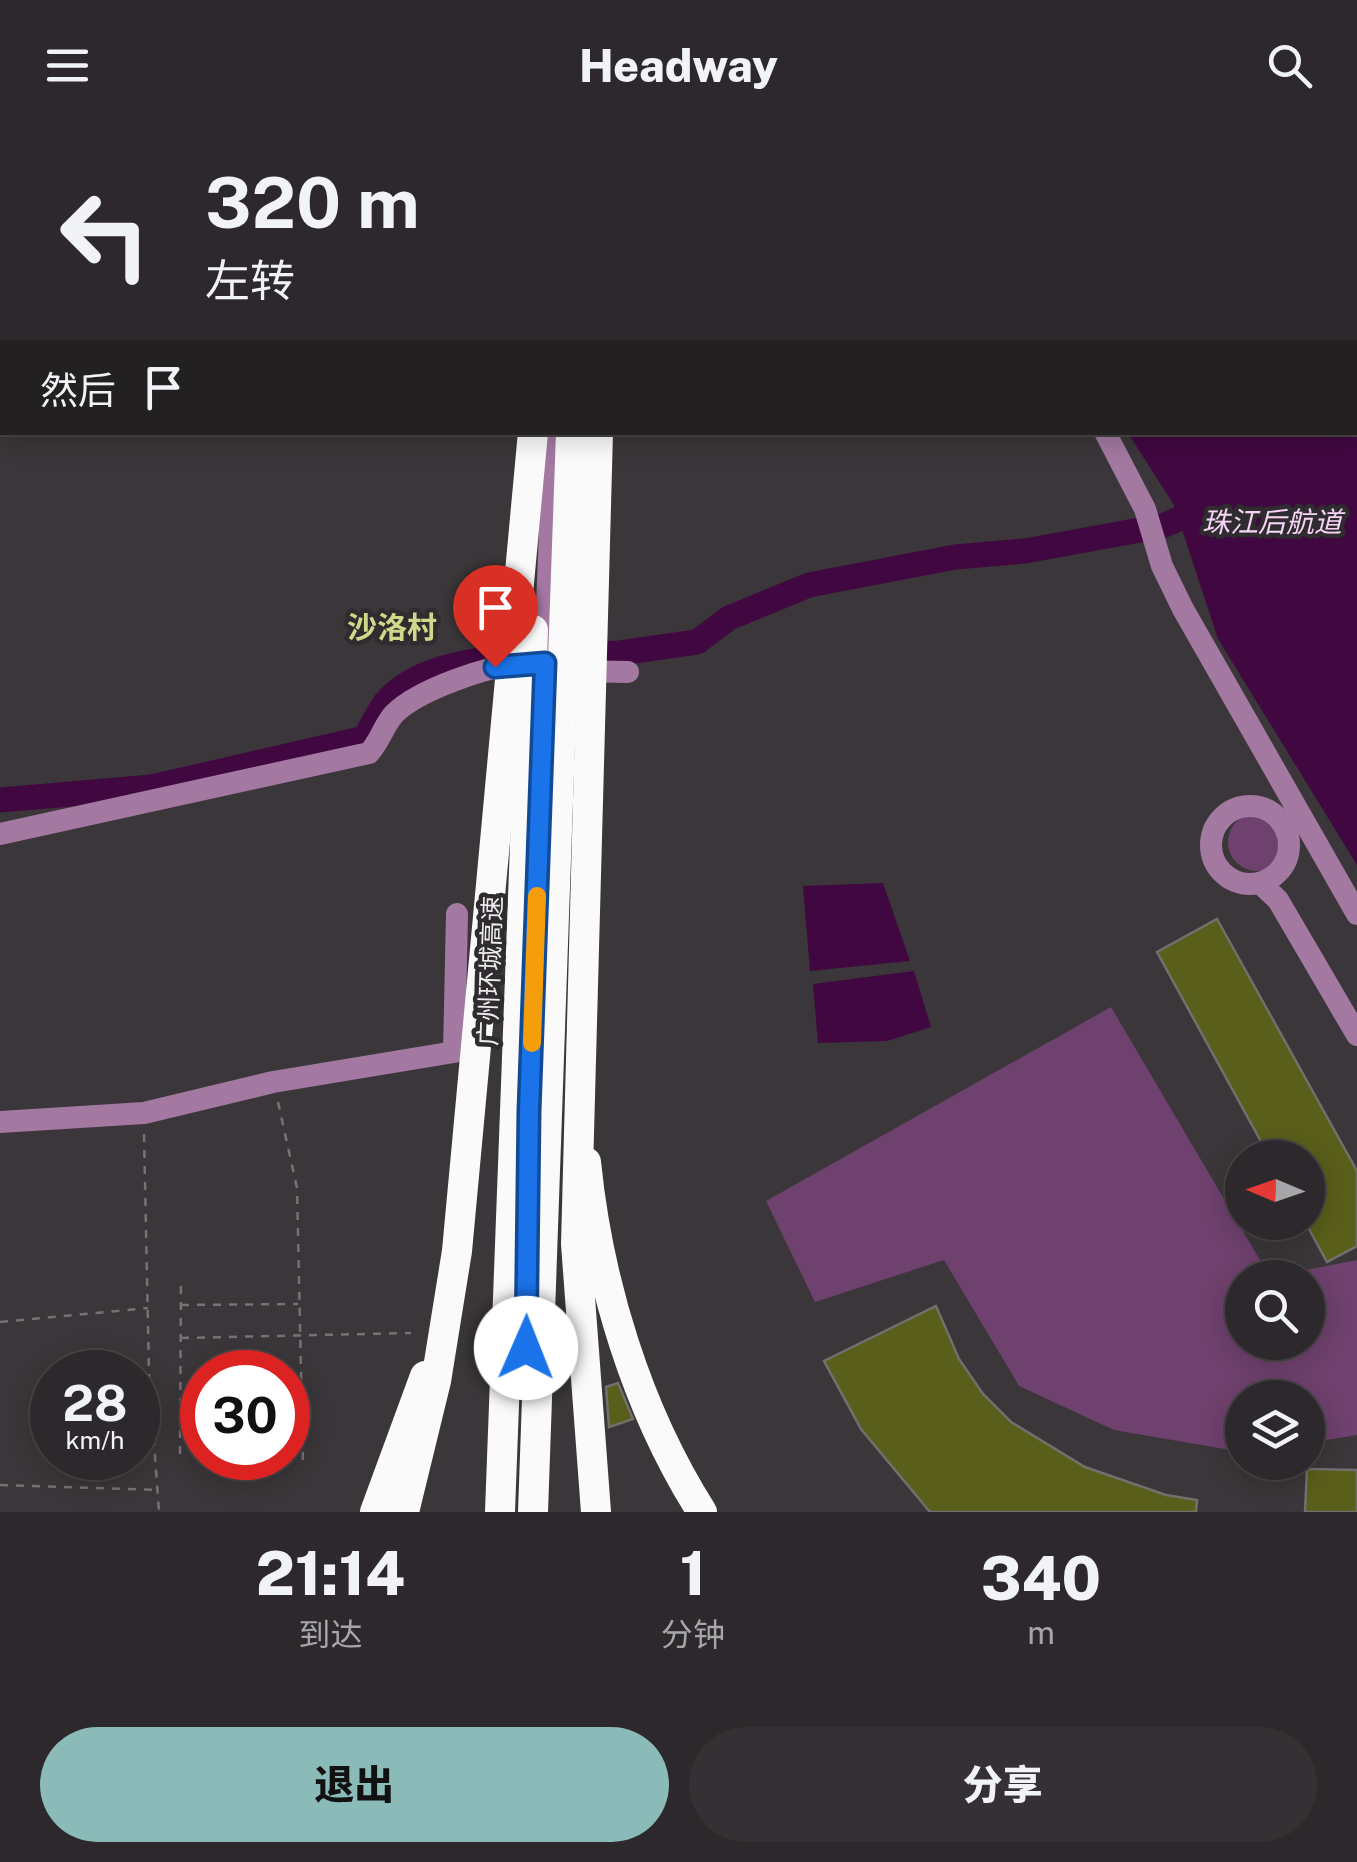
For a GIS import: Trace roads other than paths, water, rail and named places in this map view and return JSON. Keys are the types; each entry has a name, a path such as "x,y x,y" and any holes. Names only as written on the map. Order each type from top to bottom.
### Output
{"highway":[{"path":"404,1512 427,1426 448,1313 536,435"},
{"name":"广州环城高速","path":"500,1512 536,435"},
{"path":"533,1512 571,435"},
{"path":"596,1512 577,1270 598,435"},
{"path":"581,1027 586,1170 608,1280 654,1421 702,1512"},
{"path":"375,1512 418,1397 441,1315 460,1198 477,1038"}],"street":[{"path":"519,1512 554,435"},
{"path":"1106,435 1145,509 1162,566 1287,812 1357,914"},
{"path":"0,834 369,753 391,717 424,695 495,667 545,663 585,673 628,672"},
{"path":"1284,865 1276,875 1260,883 1238,883 1218,868 1210,842 1213,830 1230,810 1256,805 1287,812"},
{"path":"1287,812 1287,884 1357,1006"},
{"path":"1260,883 1278,900 1357,1036"},
{"path":"0,1122 144,1113 273,1082 454,1052 457,914"}],"water":[{"name":"珠江后航道","path":"1129,435 1357,435 1357,865 1218,639 1174,505"},
{"path":"883,883 910,961 810,971 803,886"},
{"path":"914,971 931,1027 887,1041 818,1043 813,984"}],"waterway":[{"path":"572,655 697,642 729,618 809,585 955,557 1025,551 1162,526 1208,507"},
{"path":"0,800 152,787 365,738 385,703 412,681 464,663 517,657"}],"district":[{"name":"沙洛村","path":"392,628"}]}
